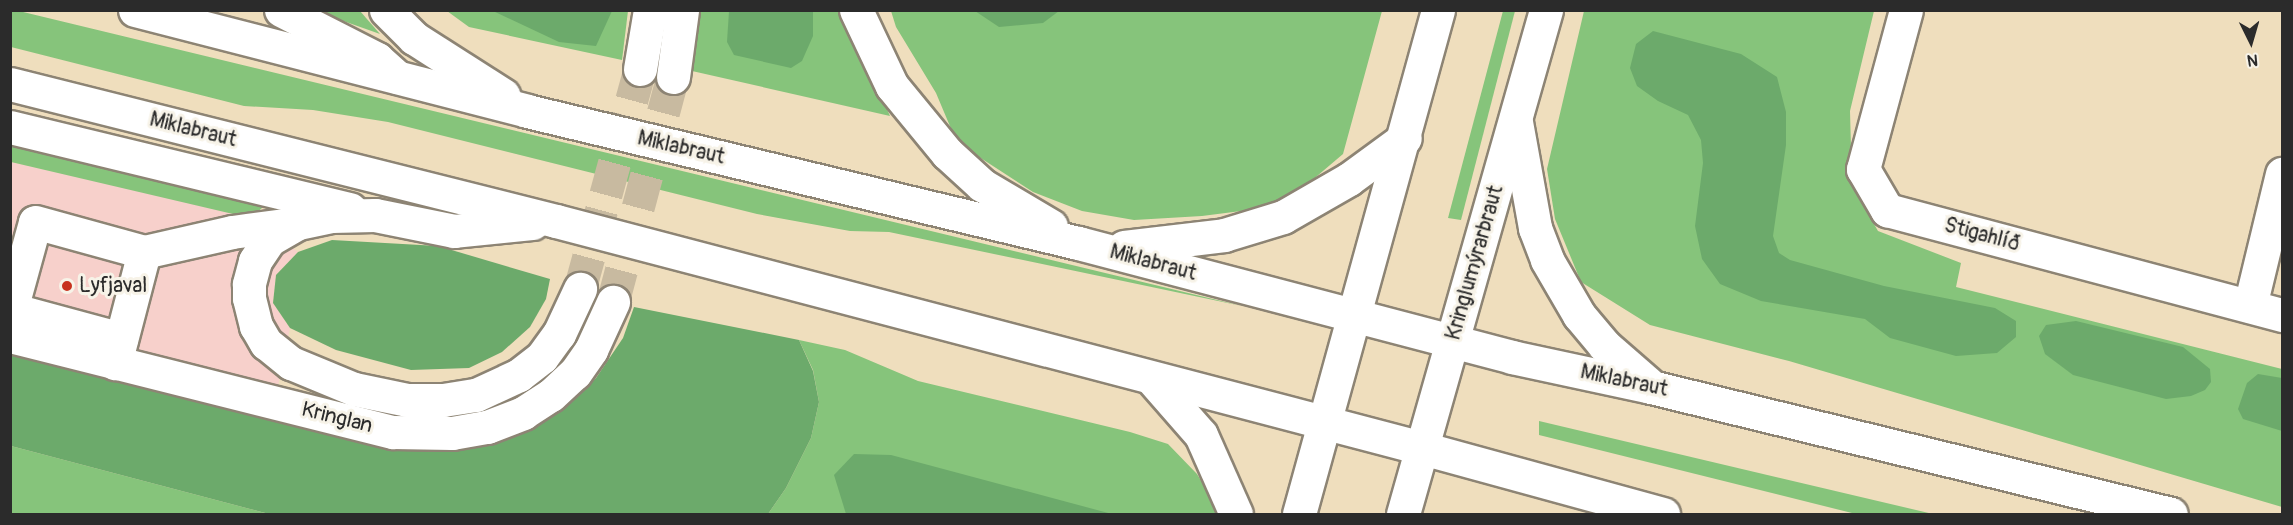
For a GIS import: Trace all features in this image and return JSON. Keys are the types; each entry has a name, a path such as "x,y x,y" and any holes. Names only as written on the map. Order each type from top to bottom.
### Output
{"main road":[{"name":"Miklabraut","path":"135,10 527,111 1090,246 1453,341 2171,514"},
{"path":"281,10 377,59 399,78"},
{"path":"386,10 414,38 527,111"},
{"path":"640,69 650,10"},
{"path":"673,77 682,10"},
{"path":"856,10 892,86 947,153 982,184 1090,246 1179,242 1264,224 1316,200 1405,138"},
{"path":"1299,514 1356,316 1438,10"},
{"name":"Kringlumýrarbraut","path":"1403,514 1546,10"},
{"name":"Stigahlíð","path":"1906,10 1863,170 1887,210 2283,315"},
{"name":"Miklabraut","path":"10,84 556,221 1422,448 1650,514"},
{"path":"1516,122 1535,228 1546,260 1579,315 1604,345 1651,387"},
{"path":"10,127 375,215 454,231 556,221"},
{"path":"2250,306 2283,174"},
{"name":"Kringlan","path":"375,215 331,216 298,223 269,240 255,261 249,298 256,326 266,343 291,363 354,389 407,400 443,400 476,395 519,375 542,357 559,334 580,289"},
{"path":"11,317 35,222 144,252 232,232 298,223"},
{"path":"118,351 144,252"},
{"name":"Kringlan","path":"11,317 393,432 452,433 487,427 523,413 551,395 575,373 591,350 613,302"},
{"path":"1152,379 1201,435 1236,514"}],"shaded area":[{"path":"11,162 252,217 298,252 276,275 273,303 290,328 272,415 11,345"}],"green space":[{"path":"11,10 1242,306 889,232 850,231 757,214 388,122 313,110 244,106 11,47"},
{"path":"329,10 360,11 380,34 318,12"},
{"path":"612,10 596,46 559,42 493,11"},
{"path":"447,11 628,11 622,60 469,27"},
{"path":"700,11 844,11 890,116 692,71"},
{"path":"729,11 813,11 813,36 802,61 791,68 734,55 727,42"},
{"path":"891,11 1382,11 1343,154 1290,199 1249,210 1202,216 1134,220 1082,211 1033,192 976,155 952,131 936,93 896,27"},
{"path":"975,11 1059,11 1043,23 999,27"},
{"path":"1503,11 1515,11 1461,220 1448,218"},
{"path":"1584,11 1874,11 1850,111 1852,186 1878,231 1961,263 1956,287 2282,369 2282,507 1789,361 1650,325 1581,282 1555,219 1547,169"},
{"path":"1653,31 1741,54 1777,77 1786,112 1786,145 1773,236 1779,253 1790,260 1884,286 1995,308 2016,321 2016,337 1997,353 1956,356 1890,338 1865,319 1761,301 1720,284 1702,259 1695,226 1703,163 1701,140 1688,115 1658,101 1637,86 1630,68 1636,44"},
{"path":"10,143 263,207 252,217 233,214 11,162"},
{"path":"332,240 438,246 550,279 546,299 530,327 502,352 469,368 411,370 336,350 290,328 273,303 276,275 298,252"},
{"path":"634,307 799,340 813,371 819,402 811,438 786,488 768,514 269,514 11,446 10,345 396,449 438,452 486,446 521,434 565,408 596,378 623,338"},
{"path":"2076,321 2183,347 2210,369 2211,382 2205,390 2191,396 2166,399 2073,375 2045,354 2039,336 2046,325"},
{"path":"799,340 845,350 918,381 1130,432 1168,444 1197,474 1221,514 768,514 786,488 811,438 819,402 813,370"},
{"path":"2258,374 2282,378 2282,431 2243,419 2238,409 2247,383"},
{"path":"1539,421 1933,514 1856,514 1539,435"},
{"path":"11,446 269,514 11,514"},
{"path":"854,454 891,455 1112,514 846,514 834,475"}],"tunnel":[{"path":"580,289 640,69"},
{"path":"613,302 673,77"}],"place":[{"name":"Lyfjaval","path":"67,286"}]}
